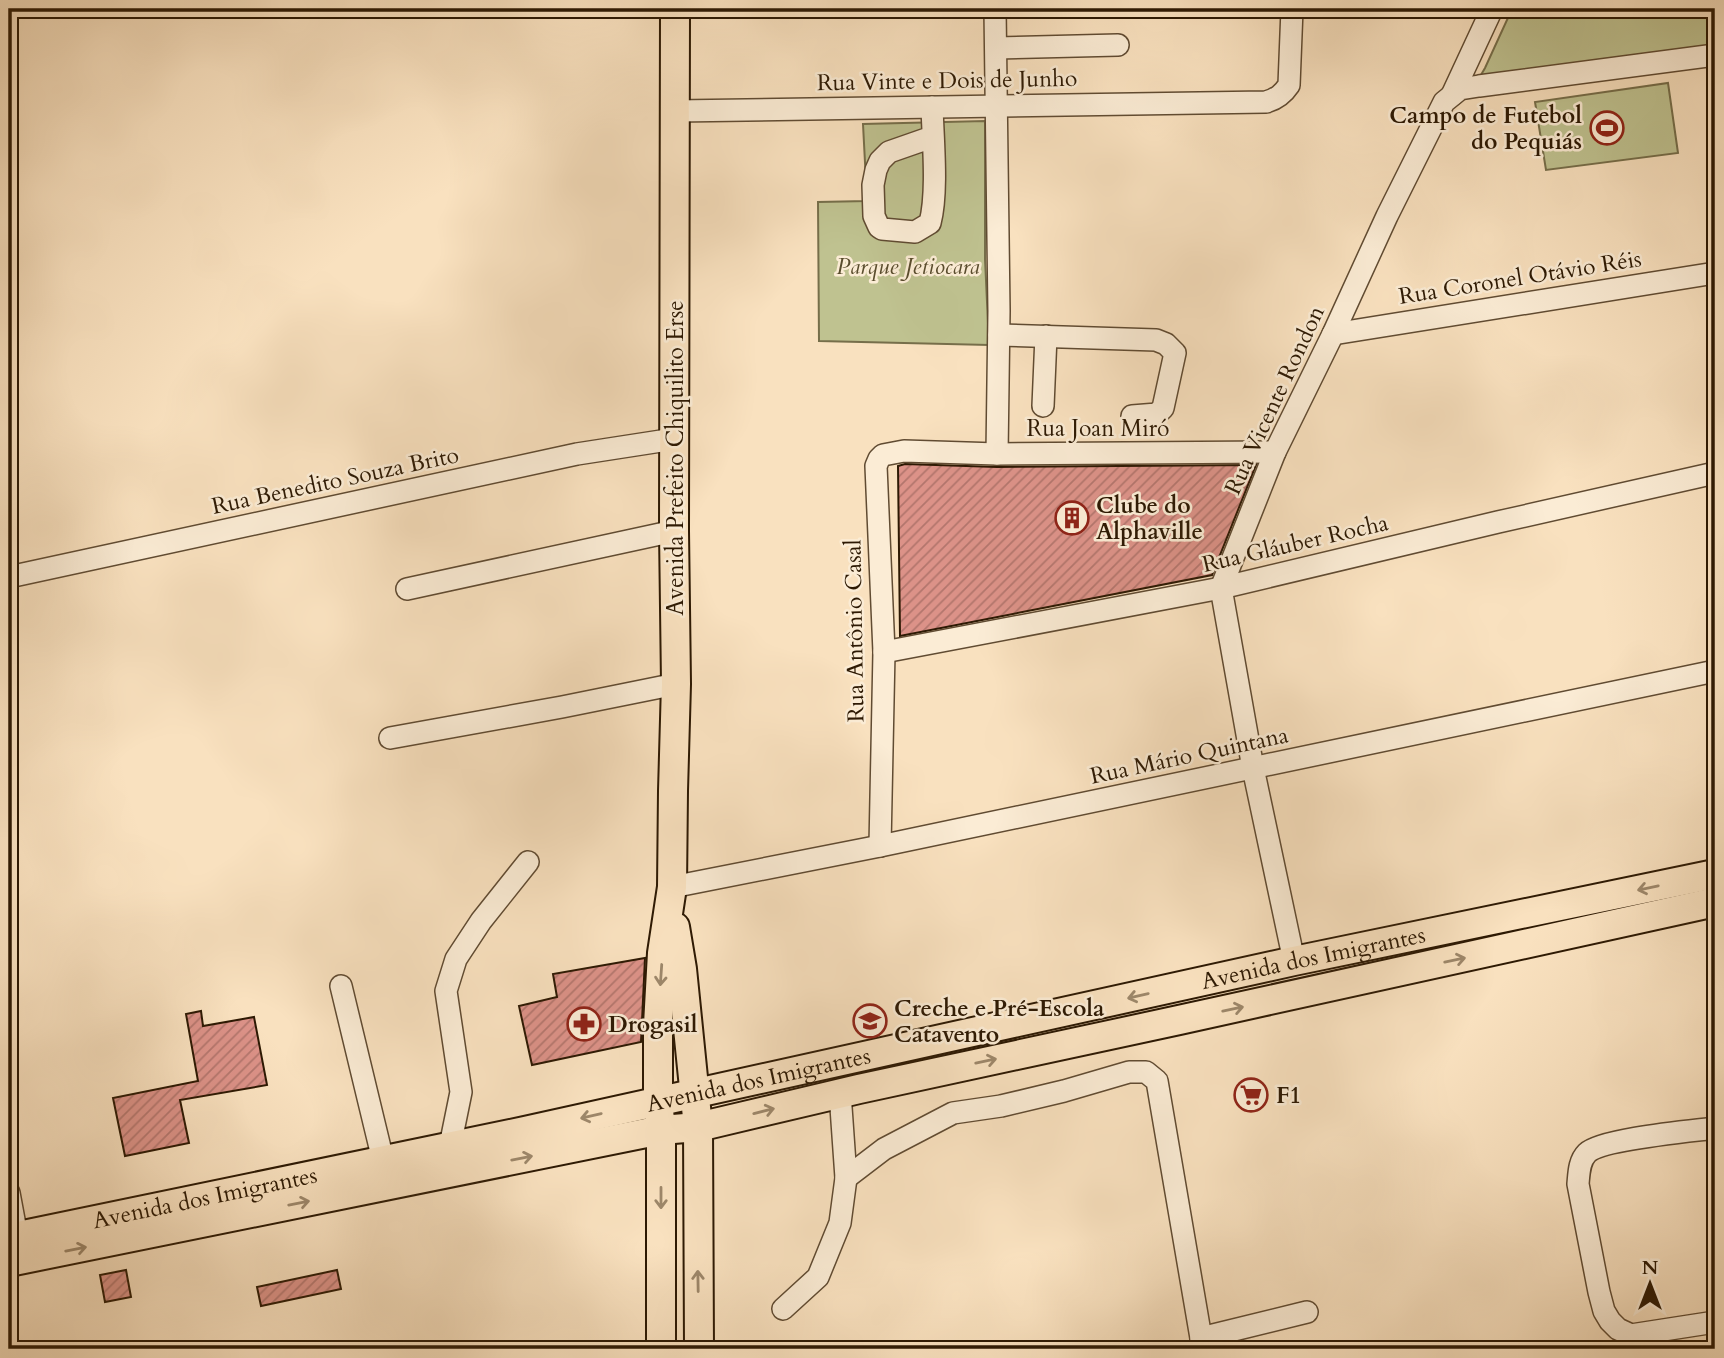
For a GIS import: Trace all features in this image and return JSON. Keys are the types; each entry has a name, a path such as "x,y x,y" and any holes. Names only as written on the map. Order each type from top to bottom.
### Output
{"main road":[{"name":"Avenida Prefeito Chiquilito Erse","path":"661,1130 658,1101 658,1025 664,942 671,897 676,684 675,9"},
{"name":"Avenida dos Imigrantes","path":"387,1172 450,1146 1294,961 1715,874"},
{"name":"Avenida Prefeito Chiquilito Erse","path":"671,897 698,1127 699,1349"},
{"name":"Avenida dos Imigrantes","path":"12,1246 387,1172 661,1130 698,1127 840,1093 1715,902"},
{"path":"1172,988 1179,1020"},
{"path":"661,1130 661,1349"}],"street":[{"path":"995,9 999,335 997,454"},
{"name":"Rua Vinte e Dois de Junho","path":"676,111 1266,102 1276,99 1289,85 1292,9"},
{"path":"1452,94 1492,9"},
{"path":"996,48 1118,46"},
{"path":"1452,94 1460,89 1509,81 1715,55"},
{"name":"Rua Vicente Rondon","path":"1221,588 1275,452 1387,216 1444,102 1452,94"},
{"path":"932,107 933,210 930,223 915,232 882,229 876,224 873,202 876,170 880,161 889,152 932,137"},
{"name":"Rua Coronel Otávio Réis","path":"1333,334 1715,273"},
{"path":"999,335 1156,340 1166,344 1175,353 1163,408 1157,414 1132,415"},
{"path":"1044,406 1046,336"},
{"name":"Rua Benedito Souza Brito","path":"9,577 577,454 674,439"},
{"name":"Rua Antônio Casal","path":"880,846 884,652 876,466 883,455 904,451 920,453"},
{"name":"Rua Joan Miró","path":"920,453 1275,452"},
{"name":"Rua Gláuber Rocha","path":"884,652 1221,588 1715,473"},
{"path":"407,589 674,531"},
{"path":"1221,588 1253,768 1294,961"},
{"name":"Rua Mário Quintana","path":"671,897 880,846 1715,671"},
{"path":"390,738 676,684"},
{"path":"450,1146 461,1092 446,991 456,959 481,921 528,863"},
{"path":"341,986 387,1172"},
{"path":"846,1178 884,1149 953,1113 1001,1106 1129,1072 1146,1072 1157,1081 1201,1343 1307,1312"},
{"path":"783,1309 818,1277 840,1223 846,1178 840,1093"},
{"path":"1715,1128 1597,1146 1583,1158 1578,1184 1604,1311 1610,1321 1618,1329 1631,1335 1715,1322"},
{"path":"9,1193 12,1246"}],"green space":[{"path":"1512,9 1715,9 1715,47 1478,80"},
{"name":"Campo de Futebol do Pequiás","path":"1668,83 1678,153 1546,170 1535,102"},
{"name":"Parque Jetiocara","path":"985,121 985,259 989,345 819,341 818,202 867,201 863,124"}],"building":[{"name":"Clube do Alphaville","path":"1256,465 1212,575 900,636 898,466 997,467"},
{"name":"Drogasil","path":"645,958 641,1042 532,1065 519,1006 557,997 553,974"},
{"path":"201,1011 203,1026 254,1017 267,1085 180,1100 189,1143 125,1156 113,1098 198,1081 186,1014"},
{"path":"126,1270 131,1297 105,1302 100,1275"},
{"path":"337,1270 341,1289 261,1306 257,1287"}],"place":[{"name":"Campo de Futebol do Pequiás","path":"1607,128"},
{"name":"Clube do Alphaville","path":"1072,518"},
{"name":"Creche e Pré-Escola Catavento","path":"870,1021"},
{"name":"Drogasil","path":"584,1024"},
{"name":"F1","path":"1251,1095"}]}
